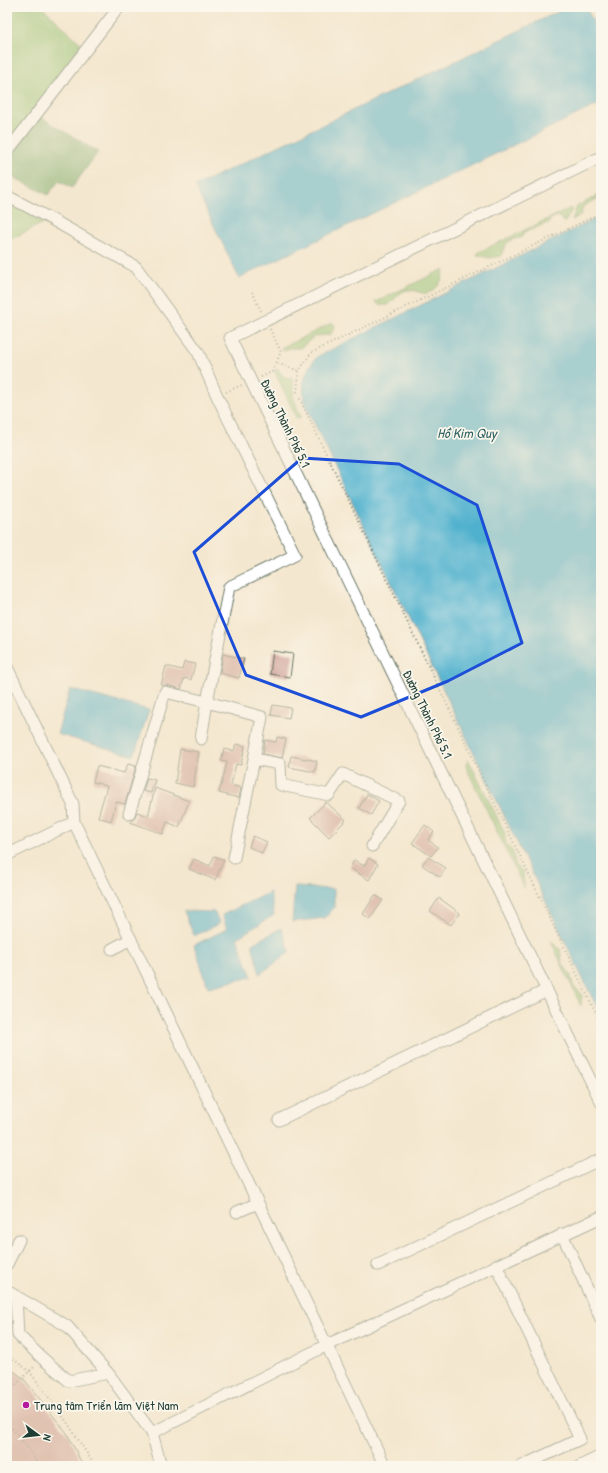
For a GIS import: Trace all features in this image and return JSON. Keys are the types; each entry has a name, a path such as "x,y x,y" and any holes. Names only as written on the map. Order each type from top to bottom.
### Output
{"street":[{"path":"7,152 119,7"},
{"name":"Đường Thành Phố 5.1","path":"601,157 230,338 601,1102"},
{"path":"7,196 52,219 136,267 198,352 217,396 295,555 228,587 201,739"},
{"path":"7,667 74,804 74,822 385,1466"},
{"path":"129,814 165,692 262,716 234,858"},
{"path":"254,759 280,764 281,785 329,795 343,774 399,800 372,846"},
{"path":"7,855 74,822"},
{"path":"112,949 131,939"},
{"path":"279,1120 547,990"},
{"path":"378,1265 601,1159"},
{"path":"237,1212 258,1203"},
{"path":"152,1433 327,1345 601,1217"},
{"path":"562,1234 601,1319"},
{"path":"7,1264 19,1240"},
{"path":"496,1265 580,1439 522,1466"},
{"path":"12,1293 18,1335 42,1358 70,1381 108,1373"},
{"path":"12,1293 67,1326 108,1373 152,1433 161,1466"},
{"path":"580,1466 601,1456"}],"path":[{"path":"601,212 311,353 299,371 297,393 601,1024"},
{"path":"7,1354 30,1372 67,1422 95,1466"},
{"path":"7,1393 30,1372 42,1358"},
{"path":"7,1422 31,1452 38,1466"}],"highlighted area":[{"path":"302,458 399,464 477,505 522,643 448,681 361,717 246,675 194,552"}],"green space":[{"path":"7,7 42,7 87,49 7,152"},
{"path":"36,114 98,152 72,188 59,181 48,195 7,174 7,152"},
{"path":"601,194 601,197 583,206 581,215 572,220 577,206"},
{"path":"7,196 51,219 7,241"},
{"path":"571,208 572,209 565,222 557,216 550,219 549,223 525,231 521,238 507,243 501,256 490,258 477,255 479,252"},
{"path":"444,269 439,284 431,292 425,293 405,290 388,305 379,305 376,302"},
{"path":"332,323 335,325 330,335 315,336 300,348 290,348 283,351 281,348"},
{"path":"277,368 284,377 293,379 293,397 301,417 297,419 275,372"},
{"path":"468,759 504,831 506,844 513,852 515,864 523,872 524,888 466,767"},
{"path":"551,941 560,949 562,963 571,976 573,986 582,994 581,1006"}],"water":[{"path":"568,7 586,7 601,38 601,103 239,278 195,186"},
{"name":"Hồ Kim Quy","path":"601,216 601,1016 304,402 303,388 307,372 313,361 318,356"},
{"path":"70,689 149,710 134,756 57,734"},
{"path":"295,887 334,889 334,908 325,918 292,922"},
{"path":"270,892 274,915 237,938 252,977 208,987 194,945 227,929 222,915"},
{"path":"184,911 214,912 220,923 194,936"},
{"path":"281,928 290,952 260,974 252,944"}],"building":[{"path":"273,651 293,654 290,677 270,674"},
{"path":"223,654 244,659 239,678 220,673"},
{"path":"184,662 195,664 191,680 184,678 181,689 167,685 161,686 166,666 182,670"},
{"path":"273,705 291,708 289,718 271,715"},
{"path":"277,737 286,739 282,758 263,754 265,740 276,742"},
{"path":"236,744 245,746 241,765 236,764 231,785 241,788 239,798 219,793 227,762 221,761 224,749 234,751"},
{"path":"180,749 199,752 193,787 175,783"},
{"path":"291,756 317,761 315,772 289,767"},
{"path":"128,764 136,766 125,804 116,802 111,821 98,817 107,786 93,782 97,766 124,773"},
{"path":"147,778 155,780 151,793 143,791"},
{"path":"155,788 189,801 179,827 167,822 163,834 130,822 134,819 137,812 148,816"},
{"path":"367,794 379,801 371,815 359,808"},
{"path":"326,802 346,820 329,837 310,818"},
{"path":"425,825 434,832 428,840 438,847 431,856 412,843"},
{"path":"253,836 267,842 262,853 249,847"},
{"path":"214,856 224,860 215,880 189,869 194,859 210,866"},
{"path":"428,857 446,868 440,877 422,865"},
{"path":"369,858 378,864 369,880 350,868 354,860 364,866"},
{"path":"375,895 383,900 370,919 363,914"},
{"path":"439,898 460,913 451,925 430,911"},
{"name":"Trung tâm Triển lãm Việt Nam","path":"7,1366 23,1378 67,1433 83,1466 7,1466"}],"place":[{"name":"Trung tâm Triển lãm Việt Nam","path":"26,1405"}]}
